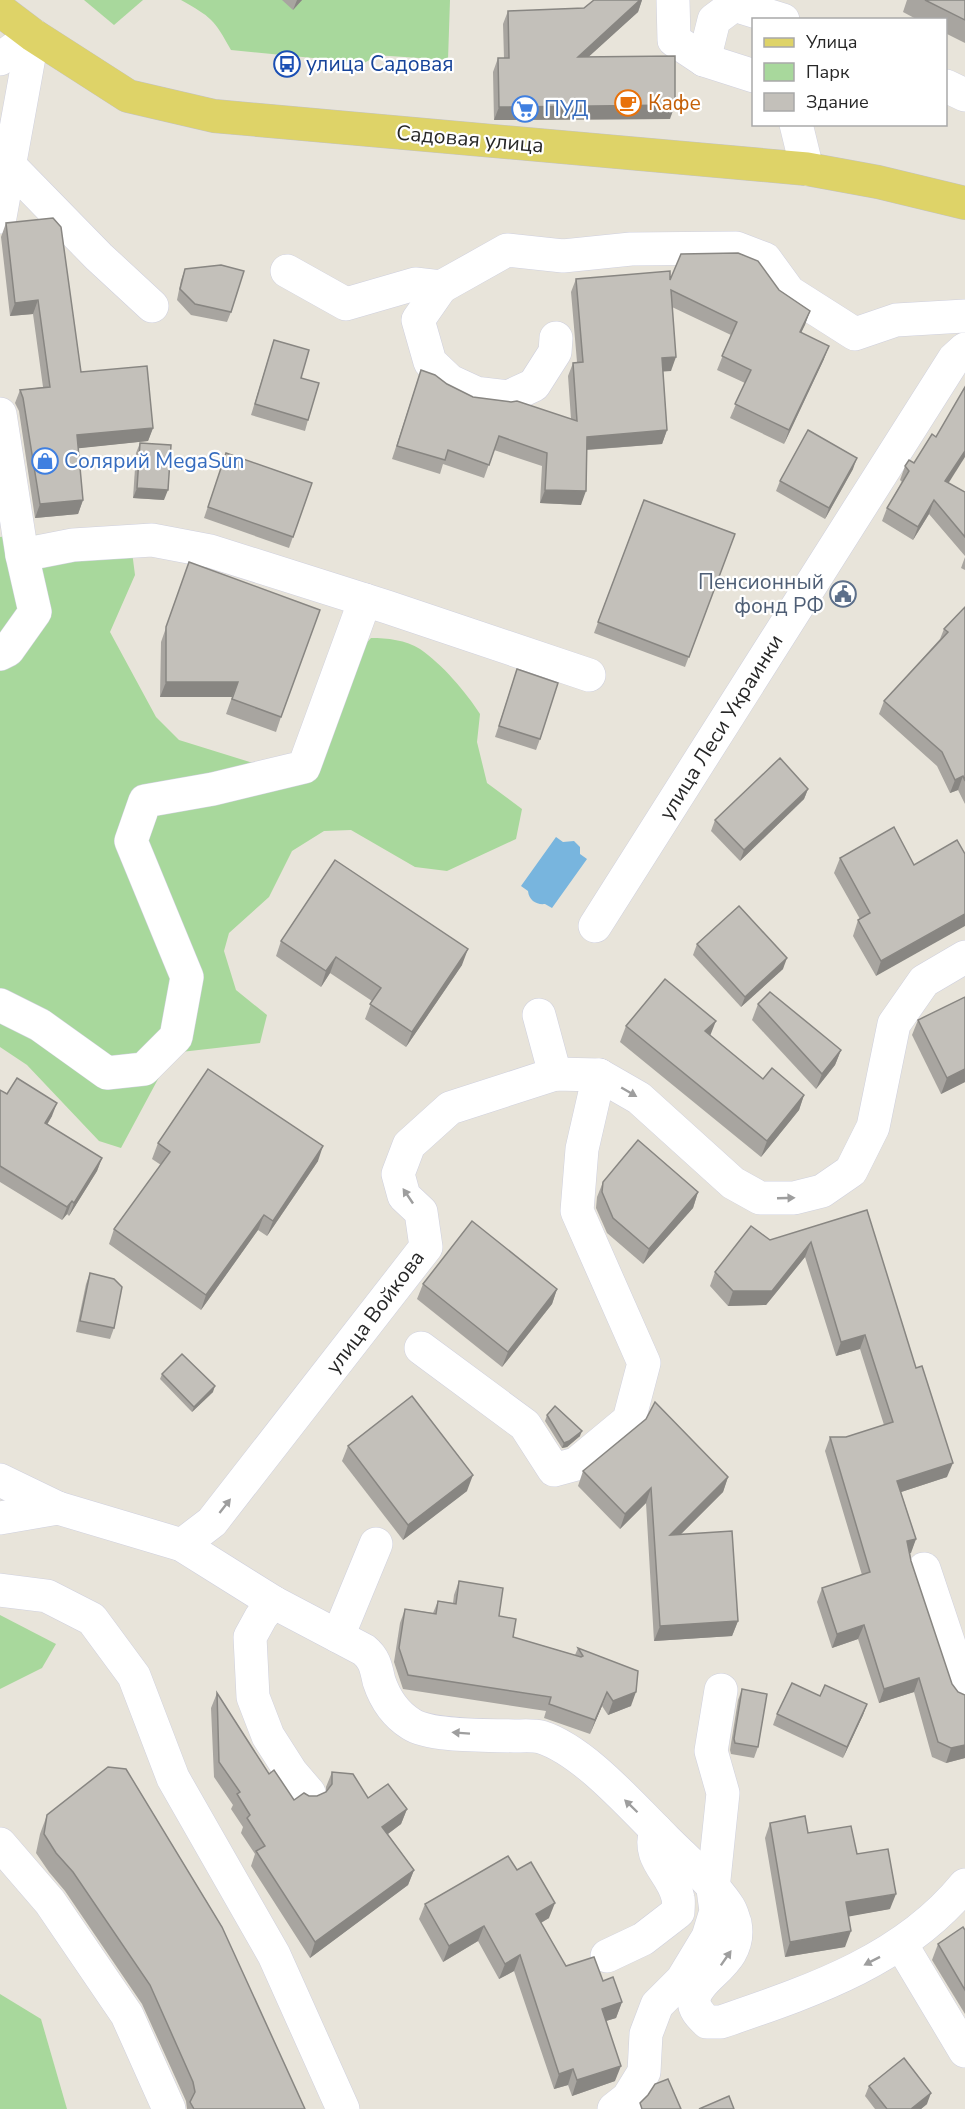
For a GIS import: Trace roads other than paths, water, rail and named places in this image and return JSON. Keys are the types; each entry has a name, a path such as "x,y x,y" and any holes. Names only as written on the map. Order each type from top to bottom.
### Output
{"main road":[{"path":"5,0 33,34"},
{"path":"0,10 33,34"},
{"name":"Садовая улица","path":"33,34 128,96 214,116 807,169 878,182 965,203"}],"street":[{"path":"673,0 674,40 704,60 752,76"},
{"path":"704,60 714,20 735,5 777,18"},
{"path":"0,59 33,34"},
{"path":"0,217 33,34"},
{"path":"947,87 965,95"},
{"path":"796,126 807,169"},
{"path":"10,166 99,257 152,306"},
{"path":"556,338 555,352 534,385 508,397 476,393 450,381 430,362 418,320 441,287 507,250 563,256 632,249 736,248 765,259 789,292 855,334 896,320 965,316"},
{"path":"287,271 346,304 415,284 441,287"},
{"name":"улица Леси Украинки","path":"595,926 954,358 965,349"},
{"path":"0,414 22,555 35,612 8,650 0,654"},
{"path":"22,555 73,545 153,540 210,551 589,675"},
{"path":"0,1005 40,1025 107,1073 144,1069 176,1037 188,977 131,841 145,801 213,789 303,767 365,600"},
{"name":"улица Войкова","path":"182,1545 212,1522 426,1247 421,1212 404,1196 398,1174 409,1145 450,1108 555,1074 599,1075 639,1098 733,1183 760,1198 794,1198 822,1191 851,1171 873,1127 894,1024 924,981 965,957"},
{"path":"539,1015 555,1074"},
{"path":"421,1348 525,1425 554,1470 576,1464 629,1420 644,1364 577,1211 582,1149 599,1075"},
{"path":"0,1480 58,1508 182,1545 273,1602 370,1655 385,1697 393,1709 412,1725 435,1732 540,1737 570,1751 595,1770 729,1907 736,1932 732,1949 725,1961 698,1989 694,2000 696,2012 707,2022 722,2022 819,1987 892,1950 946,1908 965,1885"},
{"path":"0,1518 58,1508"},
{"path":"338,1636 376,1544"},
{"path":"924,1569 965,1692"},
{"path":"0,1590 47,1596 92,1619 134,1676 173,1778 274,1955 343,2109"},
{"path":"273,1602 250,1637 253,1697 268,1736 291,1772 309,1793"},
{"path":"614,2109 628,2098 644,2072 646,2034 657,2005 682,1980 708,1937 716,1911 713,1889 723,1793 711,1751 721,1690"},
{"path":"607,1956 643,1939 678,1912 678,1897 660,1866 652,1841 656,1830"},
{"path":"0,1844 50,1902 127,2015 169,2109"},
{"path":"901,1944 965,2051"}],"water":[{"path":"556,837 563,842 574,841 580,847 580,854 587,859 552,908 534,902 528,891 521,886"}],"place":[{"name":"улица Садовая","path":"287,64"},
{"name":"Кафе","path":"628,103"},
{"name":"ПУД","path":"525,109"},
{"name":"Солярий MegaSun","path":"45,461"},
{"name":"Пенсионный фонд РФ","path":"843,594"}]}
